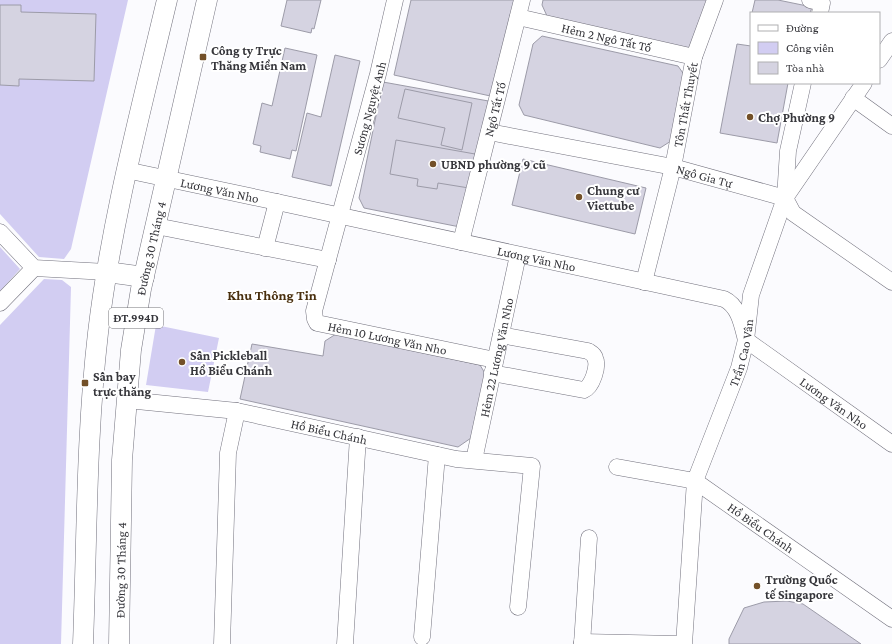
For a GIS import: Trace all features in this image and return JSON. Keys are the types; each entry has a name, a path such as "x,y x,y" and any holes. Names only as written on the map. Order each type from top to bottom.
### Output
{"main road":[{"name":"ĐT.994D","path":"84,644 92,400 98,333 107,272 126,170 167,0"},
{"name":"Đường 30 Tháng 4","path":"119,644 122,460 131,350 144,277 207,0"},
{"path":"107,272 144,277"}],"street":[{"name":"Sương Nguyệt Anh","path":"340,216 378,74 395,0"},
{"name":"Ngô Tất Tố","path":"461,242 522,0"},
{"name":"Tôn Thất Thuyết","path":"644,282 672,167 694,57 715,0"},
{"name":"Hẻm 2 Ngô Tất Tố","path":"518,17 694,57"},
{"path":"880,59 892,41"},
{"path":"804,84 788,151 785,198 793,213 892,282"},
{"name":"Trần Cao Vân","path":"684,644 695,481 739,368 746,340 751,295 785,198 863,84"},
{"path":"853,98 892,126"},
{"name":"Ngô Gia Tự","path":"489,132 672,167 785,198"},
{"name":"Lương Văn Nho","path":"126,170 724,299 728,301 739,316 746,340 892,444"},
{"path":"265,248 277,202"},
{"name":"Hẻm 10 Lương Văn Nho","path":"340,216 314,311 317,323 494,366"},
{"path":"156,226 328,260"},
{"path":"0,232 34,268 107,272"},
{"name":"Hẻm 22 Lương Văn Nho","path":"474,460 518,255"},
{"path":"0,303 34,268"},
{"path":"494,366 584,390 592,383 597,363 594,355 588,351 501,335"},
{"name":"Hồ Biểu Chánh","path":"126,400 237,411 456,459 532,466 518,607"},
{"path":"222,644 228,453 237,411"},
{"path":"345,644 358,437"},
{"path":"422,637 437,455"},
{"name":"Hồ Biểu Chánh","path":"617,467 695,481 892,619"},
{"path":"589,538 582,643 677,644"}],"green space":[{"path":"0,0 128,0 71,249 64,259 39,257 0,214"},
{"path":"0,247 20,269 0,291"},
{"path":"44,279 62,280 71,287 61,644 0,644 0,325"},
{"name":"Sân Pickleball Hồ Biểu Chánh","path":"156,325 219,338 208,392 146,385"}],"building":[{"path":"287,0 321,0 314,29 312,28 311,33 281,26"},
{"path":"411,0 517,0 495,97 394,75"},
{"path":"543,0 708,0 697,44 687,48 547,16 542,5"},
{"path":"755,0 778,0 812,7 810,12 752,12"},
{"path":"0,5 21,5 21,12 96,14 94,81 19,79 19,86 0,85"},
{"path":"542,36 678,66 685,76 671,141 660,148 524,115 519,105 533,44"},
{"path":"737,44 750,46 750,84 788,84 777,143 720,133"},
{"path":"285,48 317,55 296,151 292,150 290,159 260,152 261,146 253,144 262,103 272,106"},
{"path":"335,55 360,61 331,186 292,177 307,113 321,117"},
{"path":"383,82 494,102 460,227 364,208 359,198"},
{"path":"405,89 472,103 462,150 441,145 445,128 398,118"},
{"name":"UBND phường 9 cũ","path":"396,140 475,154 469,188 438,183 437,189 417,186 418,179 390,174"},
{"name":"Chung cư Viettube","path":"523,159 646,188 635,234 512,205"},
{"path":"336,334 480,365 486,375 471,438 458,447 240,399 252,344 323,356 325,341"},
{"path":"787,601 803,604 861,644 729,644 729,639 744,608 764,602"}],"place":[{"name":"Công ty Trực Thăng Miền Nam","path":"203,57"},
{"name":"Chợ Phường 9","path":"750,117"},
{"name":"UBND phường 9 cũ","path":"433,164"},
{"name":"Chung cư Viettube","path":"579,197"},
{"name":"Sân Pickleball Hồ Biểu Chánh","path":"182,362"},
{"name":"Sân bay trực thăng","path":"85,383"},
{"name":"Trường Quốc tế Singapore","path":"757,586"}],"district":[{"name":"Khu Thông Tin","path":"272,295"}]}
